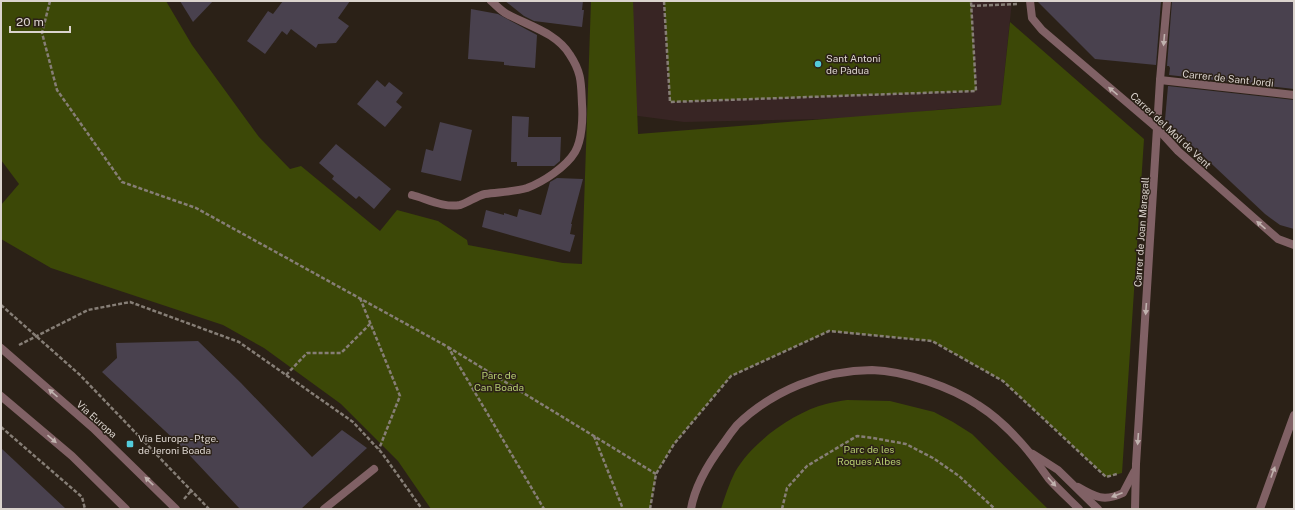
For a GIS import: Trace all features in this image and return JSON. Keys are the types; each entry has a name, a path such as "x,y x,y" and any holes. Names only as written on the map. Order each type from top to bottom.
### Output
{"street":[{"path":"412,195 446,205 460,205 484,194 527,188 546,179 562,166 575,152 581,131 581,77 572,59 562,44 545,32 506,13 491,1"},
{"name":"Carrer de Joan Maragall","path":"1135,509 1136,464 1160,80 1167,1"},
{"name":"Carrer del Molí de Vent","path":"1030,2 1032,18 1042,30 1157,128 1178,151 1278,239 1294,245"},
{"name":"Carrer de Sant Jordi","path":"1160,80 1294,95"},
{"name":"Via Europa","path":"3,350 93,428 176,509"},
{"path":"691,509 700,479 713,458 737,426 757,409 797,386 819,378 846,372 872,370 892,373 944,387 962,395 978,405 994,417 1029,452 1049,479 1079,509"},
{"path":"1,396 72,456 121,507"},
{"path":"1260,509 1294,415"},
{"path":"1029,452 1058,470 1098,509"},
{"name":"Carrer de Joan Maragall","path":"1072,483 1092,495 1103,498 1113,498 1124,493 1132,478 1136,464"},
{"path":"324,509 374,469"}],"path":[{"path":"50,1 42,32 57,90 122,182 196,208 448,347 656,474"},
{"path":"664,1 670,102 976,91 971,1"},
{"path":"971,6 1030,2"},
{"path":"360,298 400,396 379,449"},
{"path":"3,350 88,310 130,302 240,342 353,422 379,449 422,509"},
{"path":"1,305 80,375 209,509"},
{"path":"286,375 307,353 342,353 370,324"},
{"path":"650,509 656,474 674,444 731,376 829,331 932,341 1003,381 1106,477 1122,473"},
{"path":"448,347 544,509"},
{"path":"1,427 82,497 86,509"},
{"path":"593,436 623,509"},
{"path":"782,509 787,488 807,466 857,436 906,444 933,458 959,476 995,509"}],"shaded area":[{"name":"Sant Antoni de Pàdua","path":"630,1 1012,1 1001,105 945,109 866,118 684,122 631,115"}],"green space":[{"name":"Parc de Can Boada","path":"1,1 166,1 192,45 259,137 290,169 301,166 380,231 397,210 438,221 467,240 468,245 563,263 582,264 591,1 633,1 638,134 1001,105 1010,22 1144,139 1122,473 1106,477 1003,381 932,341 829,331 731,376 674,444 656,474 650,509 431,509 398,461 341,404 264,348 223,325 51,268 1,239 1,205 19,184 1,160"},
{"name":"Sant Antoni de Pàdua","path":"664,1 971,1 976,91 670,102"},
{"name":"Parc de les Roques Albes","path":"847,400 890,401 934,412 953,422 972,434 1048,509 721,509 735,472 742,461 763,439 788,421 801,414 826,404"}],"building":[{"path":"180,1 213,1 193,22"},
{"path":"283,1 350,1 338,18 349,26 336,43 318,44 316,48 291,29 287,35 282,31 265,54 247,41 268,11 273,14"},
{"path":"505,1 583,1 582,10 584,10 582,27 534,21 524,16"},
{"path":"1037,1 1161,1 1156,65 1095,59"},
{"path":"1172,1 1294,1 1294,89 1169,75 1170,68 1167,66"},
{"path":"471,9 498,14 537,35 535,68 504,65 504,62 468,59"},
{"path":"377,80 385,87 389,82 403,93 396,102 402,107 385,127 357,104"},
{"path":"1168,86 1294,100 1294,229 1280,225 1265,214 1165,120"},
{"path":"512,116 529,117 528,137 561,137 560,161 554,166 517,166 517,162 511,162"},
{"path":"440,122 472,130 461,181 421,172 426,149 433,151"},
{"path":"336,144 391,189 374,209 359,196 356,199 332,179 334,176 319,163"},
{"path":"557,178 583,179 571,224 570,234 575,235 570,252 482,227 486,210 517,217 519,209 541,215 550,182"},
{"path":"198,341 241,383 312,457 342,430 367,448 301,509 240,509 179,444 102,372 117,358 116,343"},
{"path":"1,448 66,509 1,509"}],"place":[{"name":"Sant Antoni de Pàdua","path":"818,64"},
{"name":"Via Europa - Ptge. de Jeroni Boada","path":"130,444"}]}
